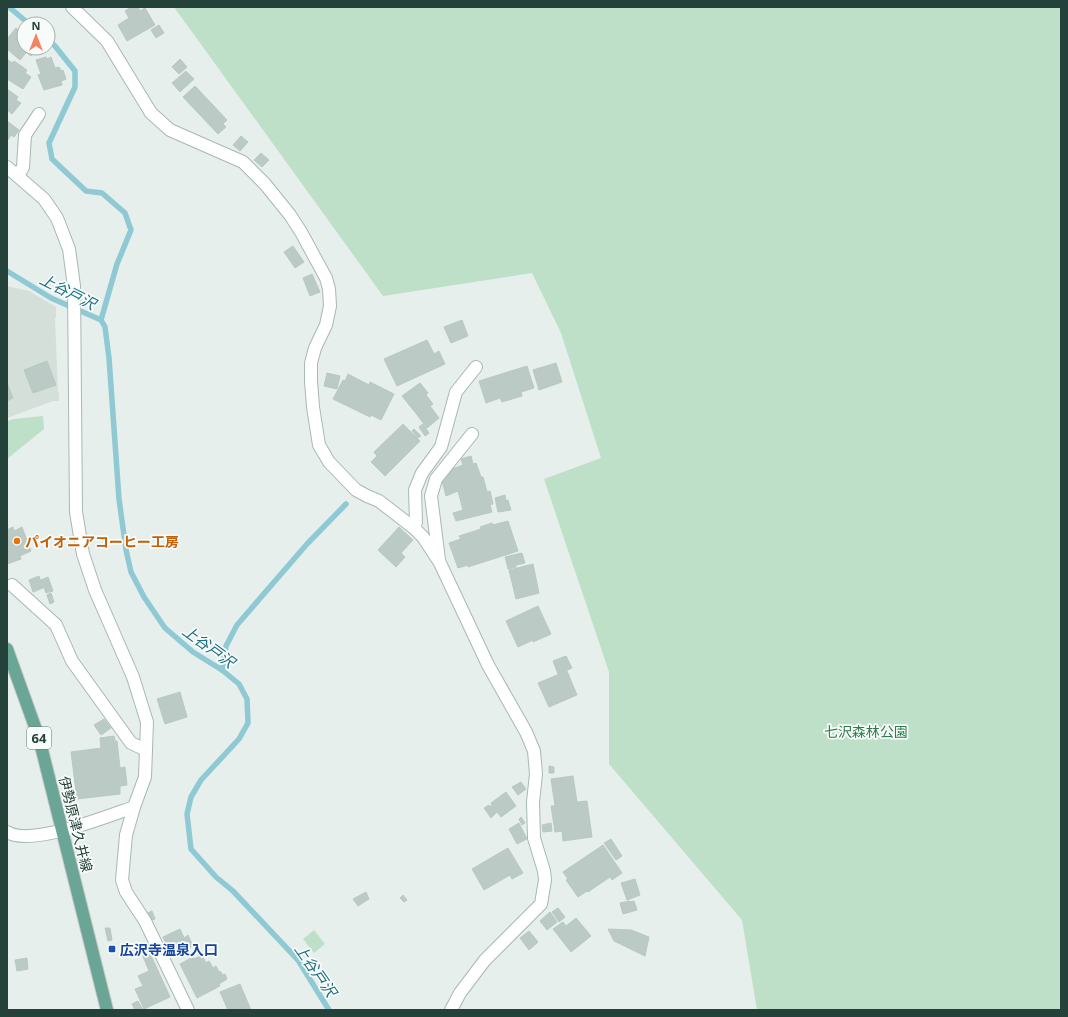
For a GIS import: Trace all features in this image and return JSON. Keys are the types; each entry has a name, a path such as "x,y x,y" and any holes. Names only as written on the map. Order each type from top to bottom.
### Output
{"main road":[{"name":"伊勢原津久井線","path":"7,649 39,738 107,1010"}],"street":[{"path":"72,7 107,41 151,113 170,130 244,162 290,214 326,278 329,289 330,306 326,324 315,348 312,363 311,381 313,407 319,445 329,462 356,490 380,501 423,537 440,563 488,665 526,732 534,751 536,774 533,802 534,838 544,871 545,880 541,904 485,960 460,993 451,1010"},
{"path":"18,176 23,166 25,135 39,114"},
{"path":"7,167 44,199 57,218 69,249 74,286 76,512 83,554 95,590 133,677 140,695 147,722 145,777 126,835 122,880 126,892 146,921 187,1010"},
{"path":"414,528 416,522 415,490 422,473 441,446 456,392 476,367"},
{"path":"440,563 431,496 436,479 472,434"},
{"path":"12,585 56,625 72,661 131,743 146,750"},
{"path":"7,832 21,836 42,835 134,807"}],"shaded area":[{"path":"7,286 29,291 56,307 55,318 59,401 53,401 7,418"}],"green space":[{"name":"七沢森林公園","path":"174,7 1061,7 1061,1010 757,1010 742,920 609,764 609,672 544,479 601,458 561,333 532,273 383,296"},
{"path":"43,416 44,429 7,459 7,421"},
{"path":"314,930 325,944 314,953 303,939"}],"building":[{"path":"131,7 138,7 140,11 145,8 155,25 127,41 118,25 129,18 125,11"},
{"path":"159,25 164,33 156,38 151,30"},
{"path":"16,28 16,56 23,56 20,60 7,49 7,39"},
{"path":"46,57 47,59 51,57 55,68 59,67 61,71 63,70 66,79 61,81 62,85 44,90 38,75 41,74 36,60"},
{"path":"7,59 12,63 14,61 27,70 25,73 31,77 23,89 7,79"},
{"path":"180,59 187,67 179,74 172,67"},
{"path":"186,71 194,79 180,92 172,83"},
{"path":"195,86 227,120 223,124 226,127 218,134 183,97"},
{"path":"7,89 18,97 16,100 21,103 12,114 7,110"},
{"path":"7,121 19,130 14,137 11,135 7,141"},
{"path":"241,136 248,142 240,151 233,145"},
{"path":"261,153 269,160 262,167 254,160"},
{"path":"293,246 304,262 295,268 284,252"},
{"path":"312,274 320,292 310,296 303,278"},
{"path":"462,320 468,336 451,343 444,327"},
{"path":"427,340 434,354 439,351 445,364 397,386 384,359"},
{"path":"47,361 56,385 33,393 24,370"},
{"path":"556,363 562,382 539,390 533,370"},
{"path":"527,366 534,388 521,392 522,396 502,402 500,398 486,403 479,381"},
{"path":"327,373 340,376 337,389 324,386"},
{"path":"348,374 369,385 370,382 394,394 381,420 371,415 370,417 333,399 343,380 345,381"},
{"path":"7,383 13,398 7,401"},
{"path":"420,383 428,393 426,395 433,404 418,416 402,396"},
{"path":"430,406 439,418 427,428 418,416"},
{"path":"403,424 420,441 385,476 371,462 377,456 374,452"},
{"path":"423,424 429,433 425,436 419,427"},
{"path":"414,429 421,436 418,438 412,431"},
{"path":"471,456 473,464 476,463 481,477 483,477 487,492 490,491 493,504 490,505 492,512 456,521 453,513 463,510 458,491 446,496 442,481 452,469 463,465 461,459"},
{"path":"505,495 506,501 508,500 511,510 498,512 495,498"},
{"path":"508,521 518,551 468,567 468,565 458,568 449,543 461,539 459,536 481,529 480,527 492,523 493,525"},
{"name":"パイオニアコーヒー工房","path":"13,527 14,531 22,527 31,551 20,556 21,559 7,564 7,530"},
{"path":"399,527 413,540 401,553 405,557 396,567 378,550"},
{"path":"522,553 525,563 508,569 505,557"},
{"path":"533,564 539,593 516,599 509,570"},
{"path":"39,576 43,588 33,592 29,580"},
{"path":"48,577 53,591 46,593 41,580"},
{"path":"51,593 54,602 50,604 47,595"},
{"path":"538,606 551,634 518,647 506,621"},
{"path":"566,656 572,668 558,674 553,661"},
{"path":"567,671 577,695 549,707 538,683"},
{"path":"180,692 187,717 165,724 157,699"},
{"path":"104,719 111,728 101,735 94,725"},
{"path":"114,736 115,741 117,741 120,768 125,767 127,785 120,786 120,794 77,799 71,752 101,748 100,738"},
{"path":"549,766 554,767 554,773 549,773"},
{"path":"573,776 577,802 587,801 592,837 563,841 562,831 555,832 551,806 555,806 551,779"},
{"path":"521,782 526,789 518,795 512,787"},
{"path":"506,792 516,806 501,817 497,812 491,818 484,808 489,805 490,807 492,805 491,803"},
{"path":"521,817 525,823 522,825 519,819"},
{"path":"519,823 527,839 517,844 509,829"},
{"path":"551,823 552,831 543,832 542,825"},
{"path":"611,839 622,856 616,860 604,843"},
{"path":"603,845 622,873 612,880 610,877 578,897 566,880 568,879 563,872"},
{"path":"508,848 523,873 512,879 510,875 484,890 472,869"},
{"path":"635,879 640,895 627,900 621,883"},
{"path":"366,892 369,899 358,906 353,899"},
{"path":"403,895 407,900 404,902 400,898"},
{"path":"634,901 637,910 623,914 620,903"},
{"path":"558,908 565,917 559,922 552,912"},
{"path":"152,911 155,919 152,920 148,913"},
{"path":"550,912 557,922 547,930 540,921"},
{"path":"576,918 591,936 571,952 553,929 563,922 566,926"},
{"path":"105,928 110,928 112,940 108,941"},
{"path":"180,929 184,938 188,935 193,946 171,955 163,937"},
{"path":"608,929 631,930 649,937 645,956 614,941"},
{"path":"529,931 538,942 529,950 520,938"},
{"path":"149,951 170,997 144,1009 135,989 143,986 138,976 149,971 142,954"},
{"path":"202,955 206,963 209,961 213,968 216,966 219,972 220,971 223,975 225,974 227,979 219,984 220,986 197,998 180,964 193,957 194,959"},
{"path":"27,958 28,969 17,971 15,960"},
{"path":"240,984 251,1010 228,1010 220,992"},
{"path":"138,1001 143,1010 135,1010 132,1004"}],"waterway":[{"path":"9,7 20,16"},
{"path":"56,47 75,71 75,87 49,143 52,159 86,191 102,193 125,213 131,230 117,264 101,320"},
{"name":"上谷戸沢","path":"7,271 51,298 101,320 105,327 109,358 119,499 126,550 131,572 144,597 165,628 193,652 222,670 239,684 247,699 248,723 239,739 201,780 191,797 187,814 191,849 216,877 233,891 298,960 329,1010"},
{"path":"222,670 226,646 237,625 307,544 346,504"}],"place":[{"name":"パイオニアコーヒー工房","path":"17,541"},
{"name":"広沢寺温泉入口","path":"112,949"}]}
